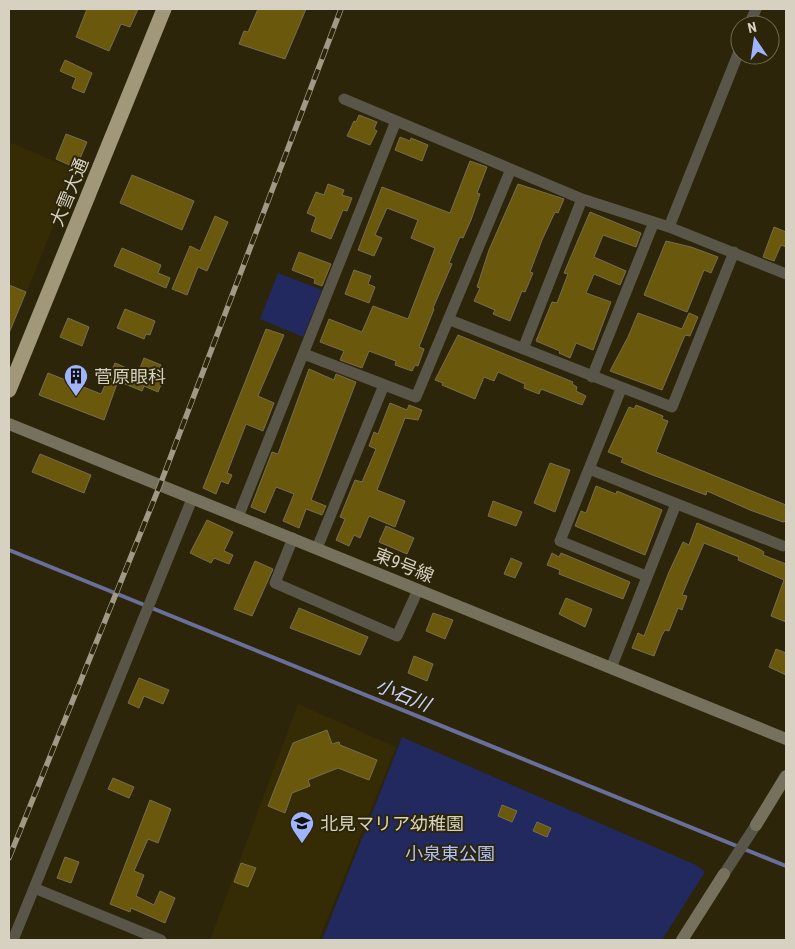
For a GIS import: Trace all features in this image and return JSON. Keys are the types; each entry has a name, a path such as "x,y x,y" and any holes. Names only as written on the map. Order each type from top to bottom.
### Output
{"highway":[{"name":"大雪大通","path":"9,390 164,9"}],"street":[{"path":"669,226 734,65"},
{"path":"344,100 434,135 582,199 669,226 786,274"},
{"path":"238,517 396,121"},
{"path":"304,354 416,397 450,320 511,169"},
{"path":"523,348 582,199"},
{"path":"592,377 654,222"},
{"path":"450,320 621,389 672,407 734,252"},
{"path":"317,548 384,385"},
{"path":"621,389 560,541 646,576"},
{"name":"東9号線","path":"9,424 786,738"},
{"path":"589,469 783,546"},
{"path":"13,940 192,499"},
{"path":"611,668 676,504"},
{"path":"293,538 275,583 397,636 418,590"},
{"path":"682,940 786,776"},
{"path":"34,888 161,940"}],"shaded area":[{"path":"9,142 76,170 9,336"},
{"name":"北見マリア幼稚園","path":"298,704 396,747 319,940 210,940"}],"green space":[{"path":"278,273 322,290 303,337 260,319"},
{"name":"小泉東公園","path":"402,737 696,865 705,872 662,940 322,940"}],"building":[{"path":"87,9 138,9 130,27 121,24 109,51 76,37"},
{"path":"258,9 306,9 285,59 239,44 244,31 248,32"},
{"path":"65,60 92,73 84,93 72,88 76,78 60,71"},
{"path":"359,115 377,122 374,129 377,131 370,145 347,136"},
{"path":"66,134 87,142 76,168 56,159"},
{"path":"400,137 410,141 411,138 428,145 422,161 395,150"},
{"path":"470,161 487,167 477,193 480,194 471,220 463,238 460,237 449,263 452,264 419,347 424,349 418,366 415,365 412,371 395,365 396,361 369,351 362,368 340,360 344,351 320,342 329,319 362,332 373,306 408,319 435,248 411,238 418,220 387,208 375,235 382,238 374,256 358,250 382,187 450,213"},
{"path":"132,175 194,201 182,230 120,203"},
{"path":"328,184 344,190 342,195 352,198 347,211 343,210 331,239 311,231 316,217 307,213 316,192 324,195"},
{"path":"518,184 564,199 558,213 555,212 542,240 530,272 533,273 525,292 522,291 510,321 493,314 495,310 474,301 480,288 477,287 489,250"},
{"path":"590,212 641,233 636,247 603,235 594,257 626,271 620,285 594,274 586,293 611,302 593,350 576,343 570,358 559,353 560,351 536,341 552,302 557,303 568,274 564,273"},
{"path":"215,216 228,222 207,271 198,267 187,295 172,289 190,246 200,251"},
{"path":"774,227 786,232 786,247 781,245 774,261 763,257"},
{"path":"666,241 691,247 718,257 711,273 704,270 687,312 644,295"},
{"path":"122,248 161,265 158,273 170,278 166,288 114,266"},
{"path":"299,252 331,264 322,286 314,283 315,279 292,270"},
{"path":"354,270 371,276 368,284 375,287 369,303 345,294"},
{"path":"9,285 26,292 9,333"},
{"path":"125,309 155,321 150,335 146,334 144,339 117,328"},
{"path":"638,313 682,329 689,313 698,317 690,336 685,335 662,390 610,371"},
{"path":"68,318 89,327 82,346 60,337"},
{"path":"266,329 284,335 258,396 274,403 263,431 246,424 227,473 232,475 228,484 221,481 216,494 203,488"},
{"path":"458,335 573,382 572,384 577,387 576,391 586,396 582,405 541,389 539,394 524,388 525,384 498,372 494,381 484,377 475,399 442,385 443,383 435,380"},
{"path":"144,358 161,365 155,379 162,382 158,392 144,386 142,391 118,381 104,420 39,395 48,373 101,394 115,363 138,373"},
{"path":"309,369 334,380 336,374 356,382 311,500 326,506 322,515 306,509 299,528 283,521 294,494 276,487 265,513 251,507 272,452 278,454"},
{"path":"390,403 407,410 409,405 422,410 418,420 405,418 377,490 405,501 395,527 369,516 360,538 354,535 349,546 336,540 345,519 340,517 355,480 362,482 376,449 369,446 374,432 378,434"},
{"path":"636,405 663,416 662,419 668,421 656,452 786,505 786,521 783,522 750,510 707,491 706,495 650,474 621,462 623,458 608,452 629,407 634,409"},
{"path":"40,454 91,475 84,493 32,472"},
{"path":"550,463 570,470 555,512 534,503"},
{"path":"596,486 616,494 617,491 662,510 645,555 575,526 581,511 586,513"},
{"path":"493,501 522,512 516,526 488,516"},
{"path":"207,520 233,532 224,551 233,555 229,564 214,558 211,563 190,553"},
{"path":"697,523 759,549 764,552 763,555 786,564 786,622 771,616 784,580 738,560 739,557 704,543 682,595 687,596 682,610 678,608 669,631 665,630 662,635 654,656 632,648 638,633 644,636 683,542 689,545"},
{"path":"386,526 414,538 407,554 379,542"},
{"path":"552,553 559,557 561,553 630,582 623,599 559,574 560,570 547,565"},
{"path":"511,558 522,563 515,578 504,574"},
{"path":"255,561 273,569 252,616 234,609"},
{"path":"566,598 592,609 585,627 559,614"},
{"path":"299,608 368,637 360,655 290,628"},
{"path":"433,613 453,620 445,639 426,631"},
{"path":"776,649 786,653 786,675 769,667"},
{"path":"414,656 433,664 427,681 408,673"},
{"path":"139,678 169,690 163,704 144,696 139,708 128,703"},
{"path":"327,730 332,744 339,742 340,745 377,760 369,780 338,768 308,780 310,786 292,793 285,813 268,806 293,743"},
{"path":"113,778 134,787 129,798 108,789"},
{"path":"150,800 171,809 158,843 148,839 134,871 144,875 136,896 154,905 160,891 175,898 165,923 131,908 130,912 110,904"},
{"path":"502,805 517,811 512,822 498,816"},
{"path":"537,822 551,828 547,837 533,831"},
{"path":"65,857 79,862 71,883 57,878"},
{"path":"241,863 256,868 248,887 234,882"}],"waterway":[{"name":"小石川","path":"9,550 786,866"}],"railway":[{"path":"9,858 160,485 341,9"}],"place":[{"name":"菅原眼科","path":"76,397"},
{"name":"北見マリア幼稚園","path":"302,844"}]}
